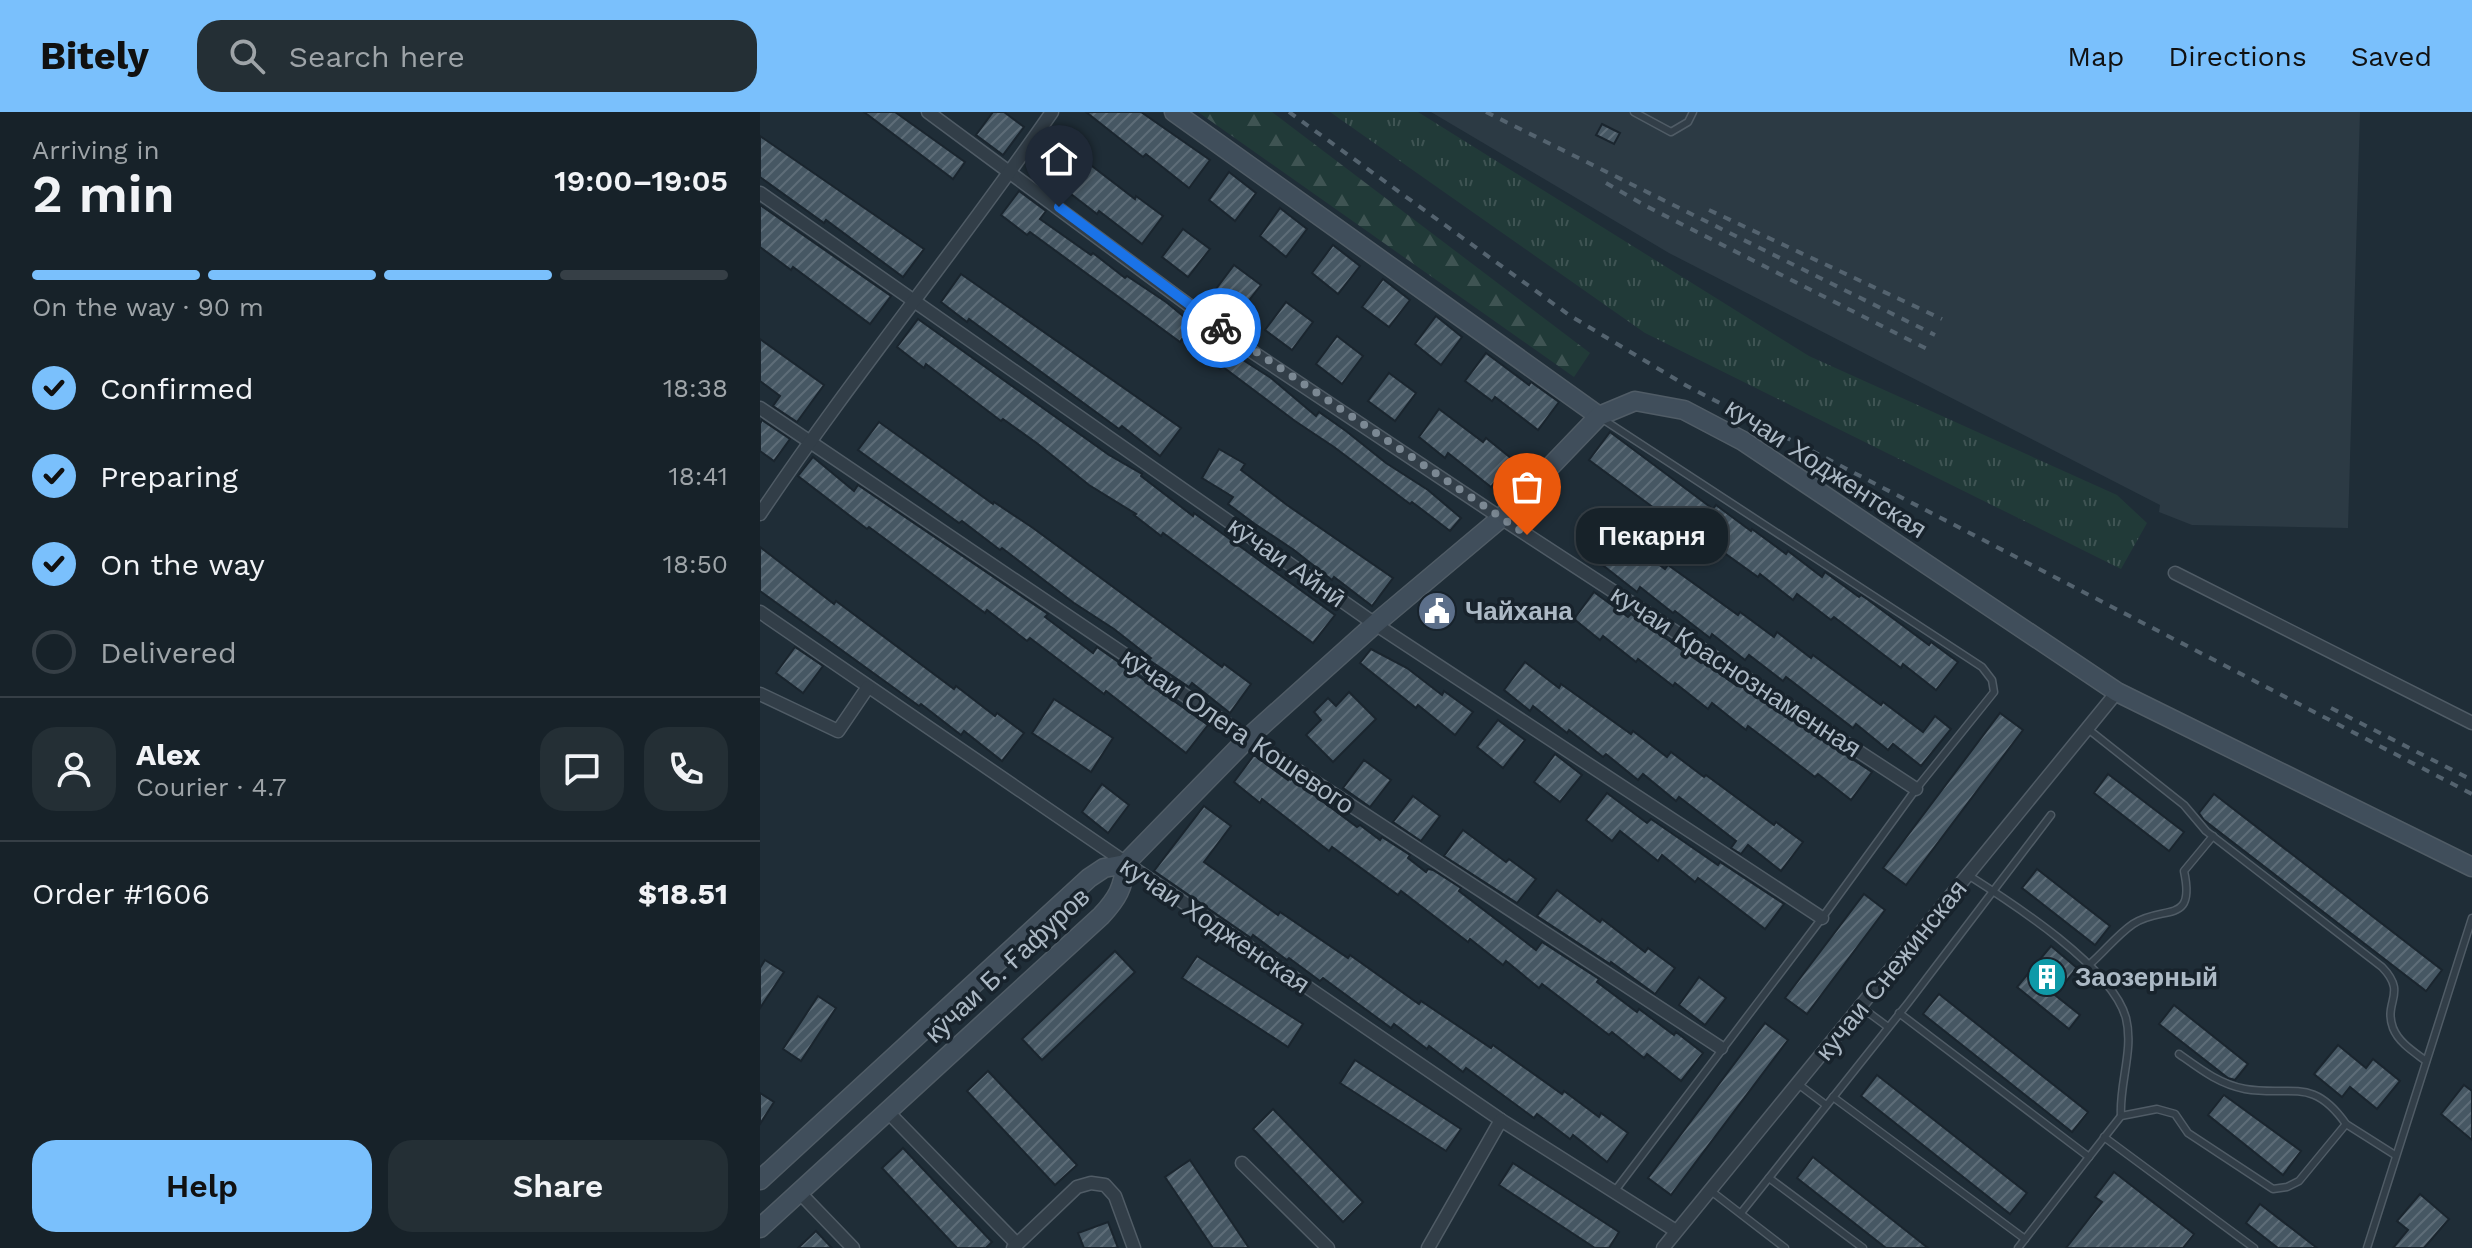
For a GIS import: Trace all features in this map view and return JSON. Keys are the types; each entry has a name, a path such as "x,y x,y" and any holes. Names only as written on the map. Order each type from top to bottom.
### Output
{"main road":[{"path":"1125,864 1248,738 1375,624 1501,518 1599,416 1174,112"},
{"name":"кучаи Ходжентская","path":"1599,416 1635,401 1684,410 1743,441 2117,692 2472,867"},
{"name":"кӯчаи Б. Ғафуров","path":"760,1180 1089,878 1104,868 1125,864 1125,883 1101,916 760,1228"}],"street":[{"name":"кучаи Краснознаменная","path":"928,112 1248,349 1916,789"},
{"path":"760,514 808,442 1052,112"},
{"name":"кӯчаи Айнӣ","path":"760,193 1375,624 1822,918"},
{"name":"кӯчаи Олега Кошевого","path":"760,408 1248,738 1721,1048"},
{"path":"2175,573 2472,723"},
{"name":"кучаи Ходженская","path":"760,612 1501,1120 1676,1231"},
{"path":"760,694 838,731 868,687"},
{"name":"кучаи Снежинская","path":"1663,1248 2117,692"},
{"path":"887,1111 1015,1246 1077,1187 1091,1183 1105,1185 1115,1196 1134,1248"},
{"path":"1428,1248 1501,1120"},
{"path":"1242,1163 1328,1248"},
{"path":"799,1192 853,1248"}],"lane":[{"path":"1634,112 1671,132 1688,122 1693,112"},
{"path":"1599,416 1982,667 1992,680 1994,692 1916,789 1614,1192"},
{"path":"2087,728 2184,805 2213,836 2382,967 2393,979 2396,988 2392,1027 2408,1048 2426,1061"},
{"path":"1741,1213 2051,815"},
{"path":"2090,964 2134,923 2176,912 2185,903 2188,890 2184,871 2213,836"},
{"path":"1968,875 2090,964 2117,1000 2126,1019 2128,1044 2120,1098 2121,1116"},
{"path":"2367,1248 2472,918"},
{"path":"1861,1007 1888,1027"},
{"path":"1899,1013 2089,1157"},
{"path":"2179,1054 2218,1081 2246,1089 2299,1090 2318,1095 2336,1110 2346,1124 2395,1155"},
{"path":"1798,1084 1826,1105"},
{"path":"1833,1097 2025,1239"},
{"path":"2018,1248 2121,1116 2157,1109 2175,1114 2188,1133 2273,1189 2299,1181 2346,1124"},
{"path":"2104,1137 2254,1248"},
{"path":"1769,1178 1863,1248"},
{"path":"1711,1191 1785,1248"}],"shaded area":[{"path":"1431,112 2360,112 2348,528 2192,525 2159,512 2160,505 1669,253"}],"green space":[{"path":"1198,112 1272,112 1590,353 1574,377"},
{"path":"1330,112 1418,112 1809,356 2117,495 2147,523 2121,569 1645,333"}],"building":[{"path":"864,112 895,112 965,162 953,179"},
{"path":"993,112 1004,112 1024,127 1003,155 976,135"},
{"path":"1086,112 1141,112 1210,160 1189,188"},
{"path":"1602,124 1620,133 1614,144 1596,135"},
{"path":"1049,133 1135,199 1136,196 1163,216 1142,244 1028,161"},
{"path":"760,136 924,249 903,277 826,220 824,223 760,177"},
{"path":"1229,172 1256,193 1235,221 1209,200"},
{"path":"1019,191 1046,211 1040,219 1125,278 1127,276 1166,302 1194,325 1192,327 1271,378 1316,416 1319,412 1346,431 1386,463 1428,490 1461,518 1450,531 1223,367 1220,369 1182,339 1180,342 1030,232 1027,235 1001,215"},
{"path":"760,205 891,296 870,324 793,267 791,270 760,247"},
{"path":"1280,208 1307,229 1286,257 1260,236"},
{"path":"1183,229 1210,249 1188,277 1162,257"},
{"path":"1333,245 1360,266 1338,294 1312,273"},
{"path":"1234,265 1261,285 1239,313 1213,293"},
{"path":"961,274 1181,428 1160,456 1122,426 1119,429 969,319 967,322 941,302"},
{"path":"1383,279 1410,300 1389,327 1362,307"},
{"path":"1286,302 1313,322 1292,350 1265,330"},
{"path":"1436,316 1462,337 1441,365 1415,344"},
{"path":"918,319 1109,455 1142,474 1193,516 1194,513 1335,615 1313,643 1163,533 1161,536 1136,514 1089,485 1038,444 1003,419 1001,421 926,364 924,368 897,347"},
{"path":"1337,336 1363,356 1342,384 1316,364"},
{"path":"760,339 824,385 797,422 773,406 780,396 760,381"},
{"path":"1486,353 1529,385 1531,382 1559,402 1538,430 1495,397 1492,401 1465,381"},
{"path":"1389,373 1416,393 1395,421 1368,401"},
{"path":"1439,409 1483,442 1486,438 1512,459 1491,487 1448,453 1445,458 1419,437"},
{"path":"762,420 790,439 774,461 760,451"},
{"path":"879,422 993,504 1033,528 1222,667 1224,664 1251,684 1230,713 1192,683 1189,687 1149,660 1151,658 1114,629 1002,548 1000,550 962,521 959,523 858,450"},
{"path":"1610,432 1713,509 1716,505 1786,554 1788,551 1822,577 1825,572 1958,662 1936,690 1903,664 1901,668 1834,617 1831,620 1797,594 1793,600 1760,574 1758,577 1688,527 1685,531 1589,460"},
{"path":"1219,449 1245,464 1241,470 1287,505 1393,578 1372,606 1228,504 1233,497 1202,478"},
{"path":"813,457 854,491 858,485 1048,614 1045,617 1093,653 1097,647 1208,725 1186,753 1106,691 1104,694 987,610 985,613 798,476"},
{"path":"1597,518 1665,569 1668,565 1774,637 1777,632 1923,732 1935,716 1951,729 1921,766 1893,744 1888,750 1856,724 1853,728 1786,677 1783,681 1749,655 1745,660 1712,634 1710,638 1675,611 1673,613 1640,587 1637,592 1577,545"},
{"path":"760,547 954,689 956,686 995,716 997,713 1024,733 1002,761 964,731 961,735 921,704 919,706 760,591"},
{"path":"1594,592 1628,617 1631,614 1701,663 1703,661 1872,772 1851,800 1748,726 1746,730 1712,703 1708,709 1675,683 1673,686 1638,659 1636,662 1603,636 1600,640 1574,619"},
{"path":"795,647 823,666 803,693 776,673"},
{"path":"1371,649 1407,668 1442,695 1444,691 1473,712 1455,735 1360,663"},
{"path":"1525,662 1559,688 1561,684 1631,734 1633,731 1667,757 1671,752 1803,842 1781,871 1748,845 1741,854 1731,848 1736,841 1679,797 1676,801 1643,774 1638,780 1606,754 1603,757 1569,730 1567,733 1533,706 1530,711 1504,690"},
{"path":"1349,692 1376,719 1333,762 1306,735 1321,720 1314,712 1328,698 1336,706"},
{"path":"1054,699 1113,738 1091,772 1032,733"},
{"path":"2000,713 2023,730 1906,885 1883,868"},
{"path":"1498,720 1525,740 1503,768 1477,747"},
{"path":"1555,754 1582,775 1560,802 1534,782"},
{"path":"1254,755 1288,780 1290,777 1357,827 1360,825 1380,840 1382,837 1410,855 1408,858 1426,872 1433,870 1461,888 1459,891 1536,950 1542,942 1599,979 1597,982 1637,1012 1639,1009 1703,1053 1681,1081 1647,1054 1644,1058 1612,1032 1609,1035 1542,984 1539,988 1506,961 1503,965 1470,939 1468,942 1401,891 1398,895 1332,847 1329,851 1262,799 1260,803 1234,782"},
{"path":"1364,760 1391,780 1370,807 1343,788"},
{"path":"2108,774 2184,832 2169,851 2094,793"},
{"path":"1102,784 1129,805 1108,833 1082,812"},
{"path":"1607,793 1647,823 1651,819 1718,865 1720,862 1784,904 1765,929 1698,878 1695,882 1662,855 1658,861 1620,831 1612,841 1586,820"},
{"path":"2214,794 2442,970 2426,991 2204,820 2199,813"},
{"path":"1413,796 1440,816 1421,841 1393,822"},
{"path":"1204,806 1231,826 1204,862 1278,915 1280,912 1348,958 1350,955 1419,1004 1421,1001 1491,1048 1493,1045 1562,1094 1564,1091 1599,1117 1601,1113 1628,1133 1607,1162 1573,1135 1570,1139 1537,1114 1534,1118 1466,1068 1463,1072 1394,1024 1391,1028 1323,978 1320,981 1253,935 1251,938 1154,871"},
{"path":"1463,830 1506,862 1509,859 1536,879 1517,903 1444,856"},
{"path":"2037,869 2110,926 2095,945 2022,888"},
{"path":"1557,890 1645,952 1648,948 1675,968 1655,994 1611,962 1537,916"},
{"path":"1864,894 1885,910 1807,1014 1785,998"},
{"name":"Заозерный","path":"2051,946 2077,968 2055,995 2080,1015 2069,1029 2017,987"},
{"path":"1115,951 1135,972 1042,1060 1022,1039"},
{"path":"1197,956 1303,1024 1288,1047 1182,978"},
{"path":"765,960 784,972 760,1008 760,968"},
{"path":"1699,977 1726,998 1705,1025 1679,1005"},
{"path":"1939,994 2088,1112 2072,1132 1923,1014"},
{"path":"818,996 836,1008 801,1061 783,1049"},
{"path":"2174,1005 2248,1064 2235,1080 2228,1078 2159,1024"},
{"path":"1765,1023 1788,1040 1671,1195 1648,1178"},
{"path":"2338,1045 2366,1068 2373,1059 2400,1081 2377,1109 2350,1087 2342,1097 2314,1074"},
{"path":"1355,1060 1461,1129 1446,1151 1340,1083"},
{"path":"988,1071 1077,1165 1055,1185 967,1091"},
{"path":"1877,1075 2027,1193 2010,1214 1861,1096"},
{"path":"2464,1085 2472,1091 2472,1140 2441,1114"},
{"path":"760,1093 774,1102 760,1124"},
{"path":"2224,1095 2301,1151 2283,1175 2208,1115"},
{"path":"1273,1109 1363,1202 1343,1222 1253,1129"},
{"path":"903,1148 992,1242 986,1248 957,1248 882,1168"},
{"path":"1813,1157 1928,1248 1886,1248 1797,1178"},
{"path":"1190,1160 1249,1248 1213,1248 1165,1177"},
{"path":"1513,1163 1619,1232 1609,1248 1595,1248 1499,1185"},
{"path":"2114,1172 2194,1234 2183,1248 2066,1248 2102,1202 2095,1197"},
{"path":"2420,1194 2449,1219 2424,1248 2393,1248 2408,1230 2397,1221"},
{"path":"2260,1204 2317,1248 2278,1248 2246,1223"},
{"path":"1108,1222 1118,1248 1084,1248 1078,1233"},
{"path":"816,1231 832,1248 798,1248"}],"railway":[{"path":"1289,112 1569,315 1687,386 2472,794"},
{"path":"1486,112 1935,335"},
{"path":"1606,183 1929,350"},
{"path":"1709,210 1942,319"},
{"path":"2331,708 2472,780"}],"way so far":[{"path":"1221,328 1527,535"}],"place":[{"name":"Пекарня","path":"1527,535"},
{"name":"Чайхана","path":"1437,611"},
{"name":"Заозерный","path":"2047,977"}],"route":[{"path":"1059,207 1221,328"}]}
